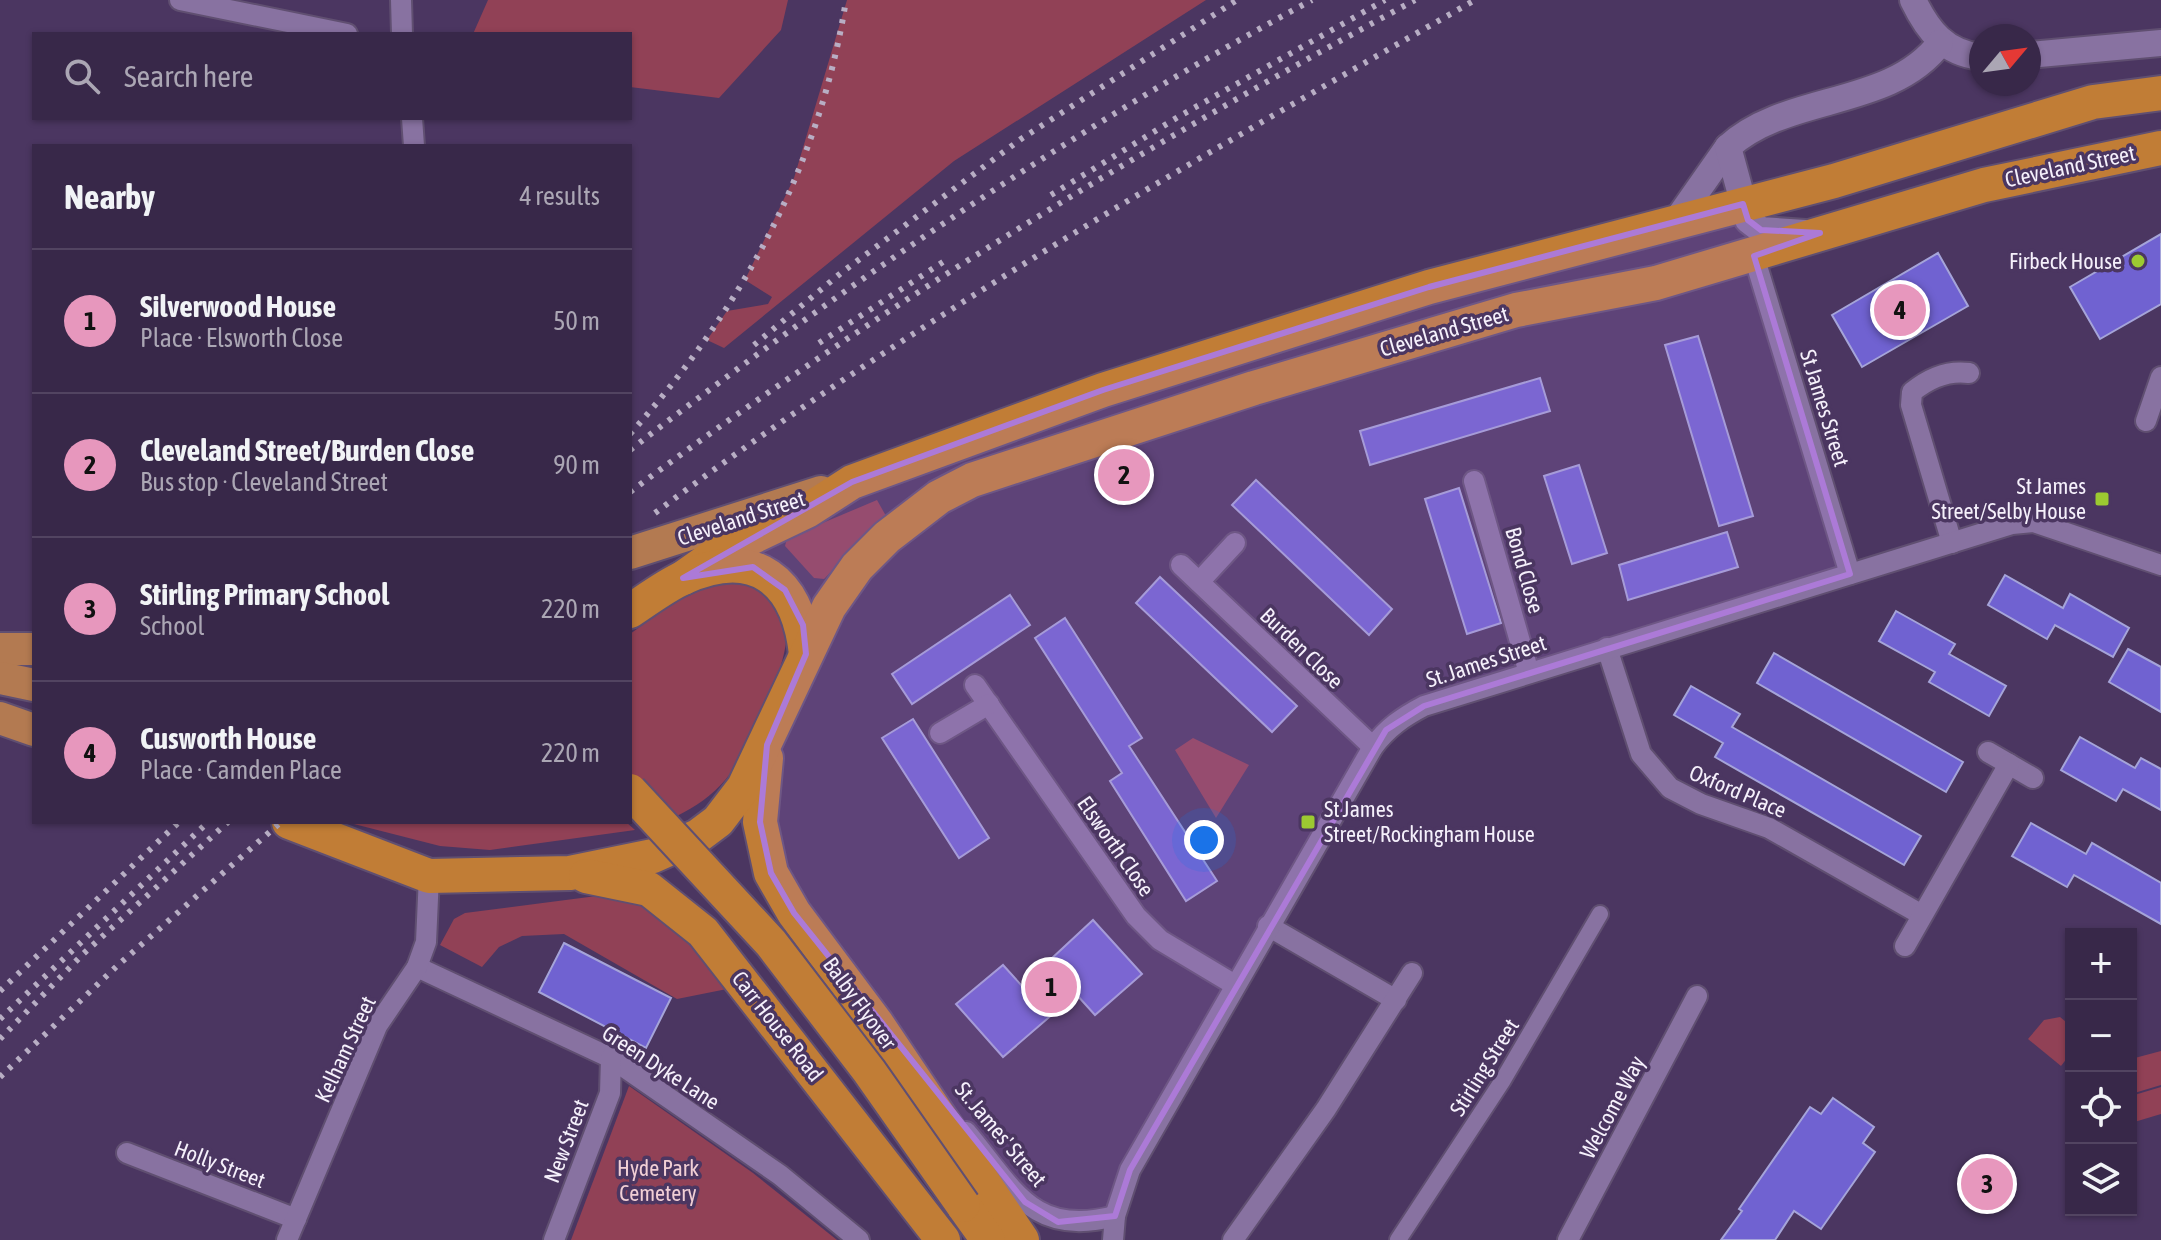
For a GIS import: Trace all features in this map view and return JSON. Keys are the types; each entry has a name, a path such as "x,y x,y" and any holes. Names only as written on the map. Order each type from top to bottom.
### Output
{"highway":[{"name":"Cleveland Street","path":"683,578 717,554 807,511 852,482 1103,390 1429,287 1834,181 2093,102 2161,93"},
{"name":"Cleveland Street","path":"806,654 829,607 857,567 887,537 939,497 972,480 1254,388 1516,310 1656,283 1984,185 2161,148"},
{"path":"632,610 683,578 730,566 753,567 771,575 796,606 803,625 806,654"},
{"name":"Balby Flyover","path":"294,824 429,876 570,873 653,856 698,836 718,821 744,787 767,745 806,654"},
{"name":"Balby Flyover","path":"767,745 760,822 771,873 794,913 877,1024 1022,1240"},
{"name":"Balby Flyover","path":"632,793 771,943 869,1071 988,1240"},
{"name":"Carr House Road","path":"570,873 649,889 703,932 943,1240"}],"main road":[{"name":"Cleveland Street","path":"632,552 852,482"},
{"path":"0,649 32,649"},
{"path":"0,678 32,685"},
{"path":"0,718 32,729"}],"street":[{"path":"180,0 337,32"},
{"path":"401,0 402,32"},
{"path":"1913,0 1940,43 1969,56"},
{"path":"1674,224 1728,147 1743,133 1777,118 1902,77 1926,61 1940,43"},
{"path":"2041,54 2161,43"},
{"path":"412,120 414,144"},
{"path":"1728,147 1748,220 1761,230 1820,233"},
{"name":"St James Street","path":"1754,256 1850,574"},
{"path":"1952,543 1911,405 1912,392 1922,384 1955,371 1969,373"},
{"path":"2146,421 2161,377"},
{"name":"Bond Close","path":"1474,481 1529,673"},
{"name":"St. James Street","path":"1113,1240 1115,1216 1130,1170 1268,926 1386,730 1424,706 2012,524 2034,522 2161,565"},
{"path":"1199,582 1235,543"},
{"name":"Burden Close","path":"1181,565 1373,747"},
{"name":"Oxford Place","path":"1607,648 1641,754 1670,788 1701,804 1769,828 1922,915"},
{"name":"Elsworth Close","path":"975,685 1136,916 1160,940 1235,985"},
{"path":"940,733 989,704"},
{"path":"1988,752 2033,778"},
{"path":"1905,946 2009,764"},
{"name":"Kelham Street","path":"287,1240 377,1026 417,967 426,942 429,876"},
{"name":"Stirling Street","path":"1398,1240 1503,1080 1600,914"},
{"path":"1268,926 1396,1000"},
{"name":"Green Dyke Lane","path":"417,967 611,1058 780,1175 841,1222 859,1240"},
{"path":"1233,1240 1326,1109 1412,973"},
{"name":"Welcome Way","path":"1568,1240 1697,996"},
{"name":"St. James' Street","path":"877,1024 1040,1215 1058,1222 1087,1224 1115,1216"},
{"name":"New Street","path":"554,1240 610,1093 611,1058"},
{"name":"Holly Street","path":"127,1153 296,1219"}],"highlighted area":[{"path":"1743,204 1748,220 1761,230 1820,233 1754,256 1850,574 1424,706 1386,730 1130,1170 1115,1216 1058,1222 1025,1202 794,913 771,873 760,822 767,745 806,654 803,625 785,590 753,567 683,578 852,482 1103,390 1429,287"}],"green space":[{"path":"488,0 788,0 781,30 719,98 632,87 632,32 474,32"},
{"path":"847,0 1206,0 954,161 724,348 707,340 727,311 768,304 772,297 745,280 794,178"},
{"path":"877,500 886,516 824,579 814,578 785,546 787,538"},
{"path":"740,581 767,596 777,606 785,620 787,635 784,654 768,702 735,766 709,796 677,816 632,776 632,633 682,598 724,582"},
{"path":"1193,738 1249,765 1216,818 1175,750"},
{"path":"354,824 628,824 635,830 490,850 440,846"},
{"path":"612,894 648,908 663,918 690,943 727,989 677,999 564,934 522,936 499,947 482,967 440,945 454,919 465,913"},
{"path":"2060,1017 2065,1021 2065,1061 2061,1066 2028,1039 2044,1020"},
{"path":"2161,1051 2161,1085 2137,1092 2137,1057"},
{"name":"Hyde Park Cemetery","path":"629,1086 753,1173 837,1240 571,1240"},
{"path":"2161,1087 2161,1114 2137,1121 2137,1094"}],"building":[{"name":"Firbeck House","path":"2161,234 2161,304 2100,339 2070,287"},
{"path":"1938,253 1968,306 1862,367 1832,315"},
{"path":"1698,336 1753,516 1719,526 1665,345"},
{"path":"1540,378 1550,411 1370,465 1360,431"},
{"path":"1579,465 1607,553 1572,564 1544,476"},
{"path":"1256,480 1392,609 1369,635 1232,505"},
{"path":"1459,488 1501,623 1467,634 1425,499"},
{"path":"1727,532 1738,567 1628,600 1619,565"},
{"path":"2005,575 2063,608 2070,594 2129,628 2113,657 2055,625 2047,639 1988,605"},
{"path":"1160,577 1297,706 1272,732 1136,603"},
{"path":"1010,595 1030,625 912,704 892,674"},
{"path":"1896,611 1955,644 1949,654 2006,686 1989,716 1929,682 1935,672 1879,641"},
{"path":"1065,618 1142,738 1129,746 1217,881 1186,901 1110,781 1122,773 1035,638"},
{"path":"2128,649 2161,667 2161,712 2109,682"},
{"path":"1774,653 1963,762 1946,792 1757,683"},
{"path":"1691,686 1740,714 1732,727 1921,836 1904,865 1715,757 1723,743 1674,715"},
{"path":"913,719 989,838 959,858 882,738"},
{"path":"2080,737 2135,768 2141,758 2161,769 2161,810 2123,789 2116,801 2061,770"},
{"path":"2031,823 2086,854 2092,843 2161,883 2161,924 2074,875 2067,887 2012,856"},
{"path":"1093,920 1142,974 1095,1015 1076,994 1003,1057 956,1004 1003,965 1022,986"},
{"path":"564,943 671,998 646,1048 539,992"},
{"path":"1833,1098 1874,1127 1863,1143 1875,1152 1821,1229 1794,1211 1775,1240 1721,1240 1810,1107 1821,1114"}],"railway":[{"path":"632,432 707,337 770,233 817,120 834,61 846,0"},
{"path":"754,345 841,273 1021,139 1237,0"},
{"path":"632,448 794,328 962,211 1135,101 1312,0"},
{"path":"1051,195 1178,117 1385,0"},
{"path":"632,491 819,358 1014,232 1212,113 1415,0"},
{"path":"655,513 753,442 954,308 1160,181 1475,0"},
{"path":"819,343 946,260"},
{"path":"0,991 177,824"},
{"path":"0,1019 206,824"},
{"path":"0,1039 82,955 226,824"},
{"path":"0,1077 117,966 279,824"}],"place":[{"name":"Firbeck House","path":"2138,261"},
{"name":"Cusworth House","path":"1900,310"},
{"name":"Cleveland Street/Burden Close","path":"1124,475"},
{"name":"St James Street/Selby House","path":"2102,499"},
{"name":"St James Street/Rockingham House","path":"1308,822"},
{"name":"Silverwood House","path":"1051,987"},
{"name":"Stirling Primary School","path":"1987,1184"}]}
